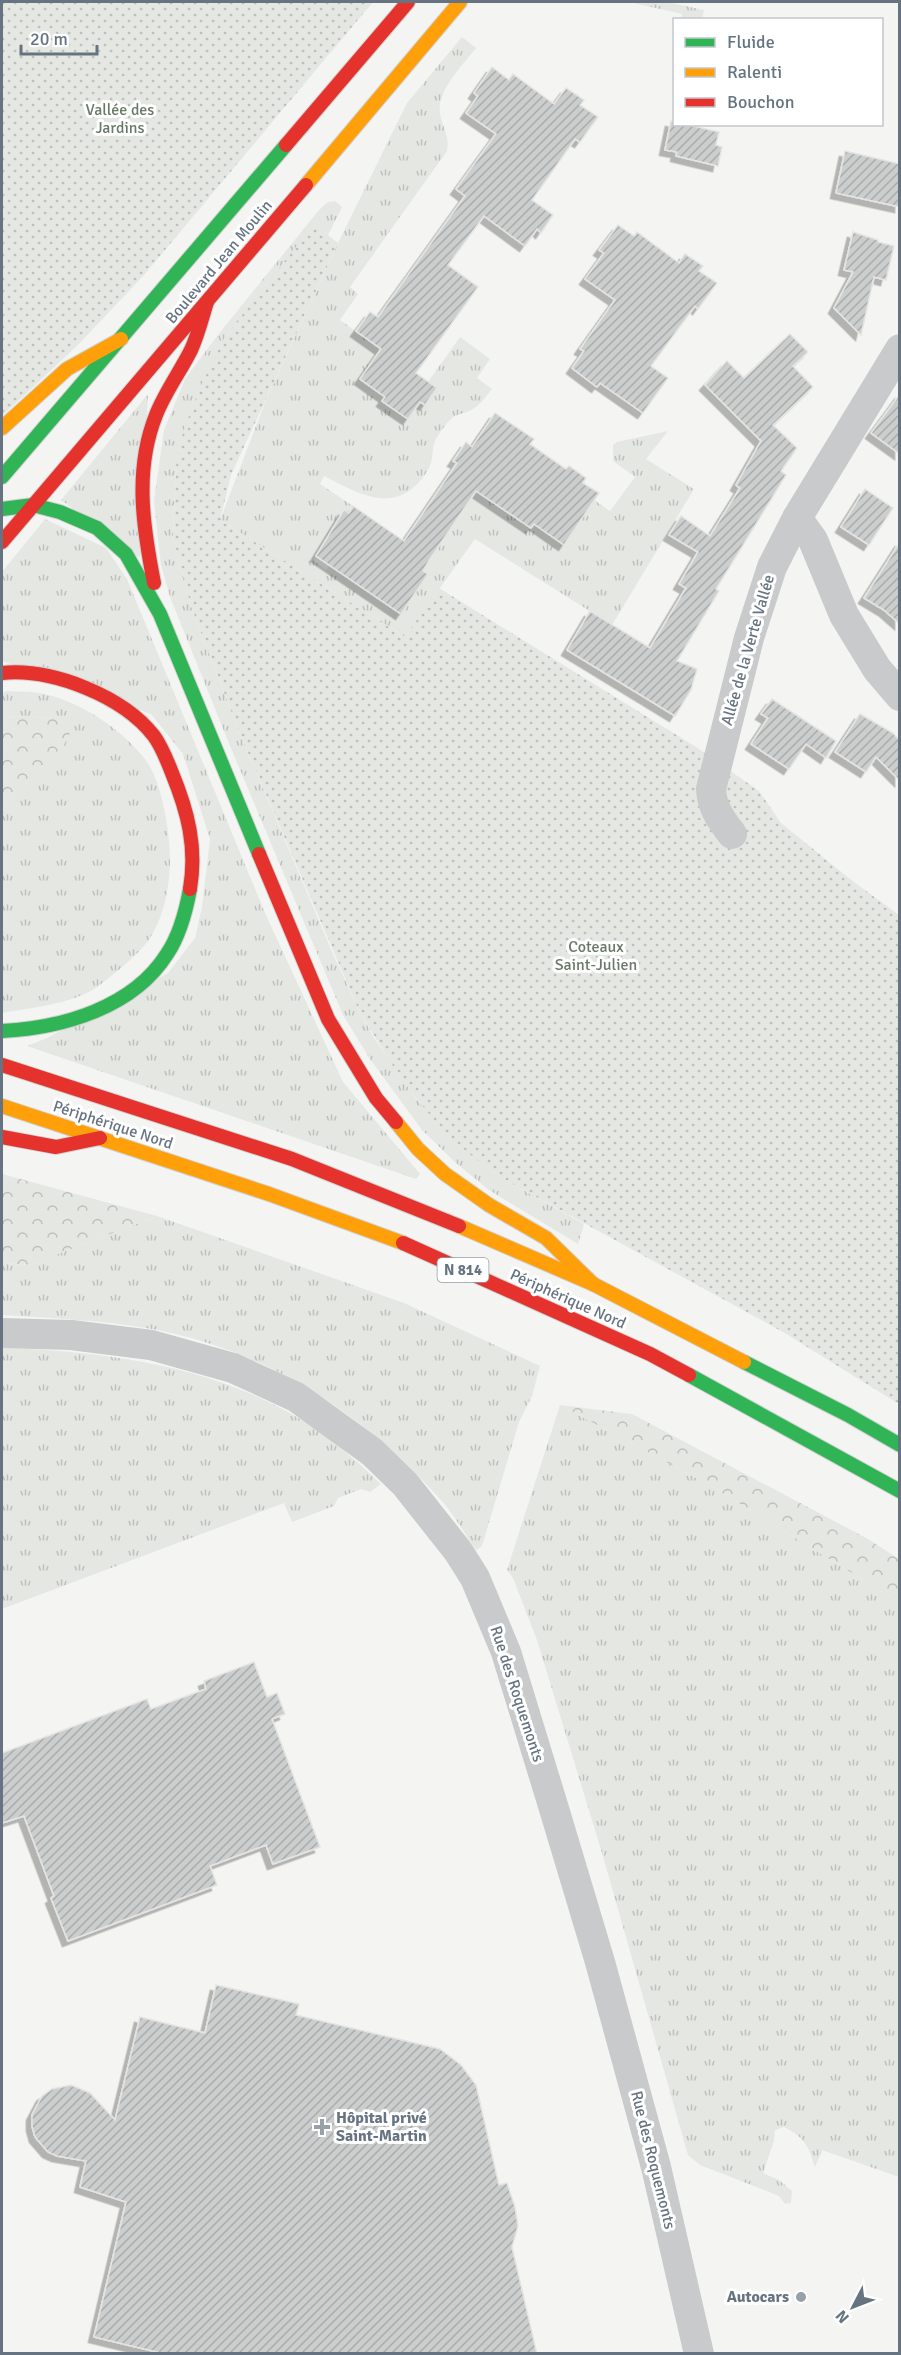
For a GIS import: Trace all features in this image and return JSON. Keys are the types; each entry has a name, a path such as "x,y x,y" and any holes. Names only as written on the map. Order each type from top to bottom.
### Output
{"main road":[{"path":"2,477 408,2"},
{"name":"Boulevard Jean Moulin","path":"2,542 459,2"},
{"path":"160,614 142,527 141,491 145,458 152,424 192,348 207,302"},
{"path":"2,428 67,369 122,339"},
{"path":"2,509 33,505 81,519 113,540 126,554 160,614 324,1008 376,1098 418,1149 445,1174 489,1205 546,1238 593,1284"},
{"path":"2,673 41,674 67,681 104,697 137,720 152,735 165,754 191,825 195,863 193,886 171,950 139,984 88,1014 59,1024 2,1031"},
{"name":"Périphérique Nord","path":"2,1065 145,1109 292,1159 437,1216 593,1284 848,1415 900,1445"},
{"name":"Périphérique Nord","path":"2,1106 269,1194 399,1241 650,1354 900,1491"},
{"path":"2,1137 56,1147 101,1137"}],"street":[{"name":"Allée de la Verte Vallée","path":"732,834 719,818 713,804 712,779 759,606 772,567 797,518 900,349"},
{"path":"797,518 813,540 844,615 877,669 900,696"},
{"name":"Rue des Roquemonts","path":"2,1333 71,1335 151,1345 233,1368 296,1397 372,1452 405,1484 458,1551 475,1578 507,1652 600,1962 656,2167 699,2354"}],"green space":[{"name":"Vallée des Jardins","path":"2,2 373,2 144,275 78,345 2,416"},
{"path":"629,2 667,2 704,10 702,18 681,18 682,14"},
{"path":"462,37 476,48 446,87 442,96 440,114 447,137 447,151 350,287 358,294 340,320 386,353 378,353 360,379 385,397 408,419 420,402 425,405 437,389 428,382 460,337 490,359 477,378 492,389 476,407 455,416 447,423 435,441 429,468 418,483 406,493 394,498 367,496 324,476 320,484 353,506 349,513 344,510 331,529 337,533 323,545 313,560 326,570 330,565 401,614 412,599 407,596 415,593 428,575 423,571 476,491 531,528 534,524 564,545 594,500 610,511 635,477 613,461 613,445 617,442 668,431 646,459 694,489 612,625 475,539 405,637 220,520 266,400 338,243 407,103"},
{"path":"335,201 342,207 328,235 315,225 176,466 173,537 191,606 240,734 333,954 374,1038 417,1100 472,1156 507,1181 584,1224 578,1244 489,1190 456,1163 422,1130 370,1059 343,1015 228,741 170,597 161,565 154,501 164,430 185,379 319,210 328,202"},
{"name":"Coteaux Saint-Julien","path":"314,224 338,243 231,475 220,520 405,637 439,588 696,747 759,791 781,823 899,915 899,1404 783,1332 507,1181 485,1166 454,1140 422,1105 394,1067 357,1006 240,734 191,606 173,537 176,466 183,432 199,390 224,338"},
{"path":"148,394 140,558 61,500"},
{"path":"45,519 106,548 127,579 265,913 343,1082 420,1174 416,1179 27,1046 47,1038 168,973 195,938 202,907 210,839 183,754 151,714 2,661 2,572"},
{"path":"7,691 39,693 69,702 111,726 135,748 145,759 156,780 167,821 170,859 167,891 158,923 148,941 131,960 97,987 75,998 2,1013 2,806 60,753 59,718 2,716 2,693"},
{"path":"2,716 59,718 70,733 60,753 2,806"},
{"path":"2,1174 157,1216 29,1265 2,1263"},
{"path":"157,1216 404,1303 540,1366 532,1396 519,1422 482,1546 476,1550 439,1498 377,1438 343,1411 269,1367 229,1350 188,1337 146,1328 92,1321 2,1315 2,1263 29,1265"},
{"path":"2,1348 82,1353 164,1366 242,1390 279,1407 314,1428 349,1454 381,1484 370,1492 361,1489 338,1498 334,1506 292,1522 284,1503 2,1609"},
{"path":"560,1405 711,1486 899,1602 899,2177 822,2150 815,2167 802,2139 784,2127 775,2130 774,2141 763,2173 779,2180 792,2191 791,2203 785,2204 779,2196 700,2165 688,2155 602,1853 537,1640 513,1578 507,1570"},
{"path":"560,1405 632,1414 868,1539 899,1559 899,1602 711,1486"}],"building":[{"path":"492,67 509,80 513,74 554,104 566,88 584,100 580,105 598,117 580,142 575,139 532,200 553,215 541,233 537,229 525,246 484,216 448,265 478,287 416,373 437,388 425,405 420,402 408,419 382,401 385,397 360,379 381,349 356,331 370,312 378,317 465,196 456,189 496,134 466,113 478,96 474,93"},
{"path":"671,121 673,126 694,126 719,132 716,145 722,147 718,166 676,156 677,152 665,150"},
{"path":"845,151 900,164 900,207 836,193"},
{"path":"618,225 634,236 637,232 679,263 685,254 703,266 699,271 717,283 698,309 695,306 651,366 668,378 643,413 600,383 597,387 572,368 584,351 580,349 615,300 585,279 604,253 599,250"},
{"path":"853,232 894,246 886,280 874,277 861,335 834,308 853,272 844,270"},
{"path":"790,334 808,352 793,366 813,387 773,425 797,448 781,471 786,475 716,589 719,591 677,661 697,669 691,690 675,716 567,650 590,611 650,648 686,588 679,584 698,552 669,535 681,516 710,536 740,488 736,485 761,441 705,385 727,361 744,378"},
{"path":"900,394 900,454 871,433"},
{"path":"495,413 534,439 530,444 566,469 569,466 586,478 583,483 599,493 564,545 534,524 531,528 476,491 430,559 423,571 428,574 401,614 316,556 344,510 349,513 353,506 404,541 457,463 453,461 466,442 472,447"},
{"path":"865,489 893,508 869,545 841,527"},
{"path":"900,542 900,624 884,610 864,598"},
{"path":"772,699 836,741 826,758 806,744 789,769 751,744 768,718 761,714"},
{"path":"860,714 893,733 900,741 900,781 876,757 866,772 835,752"},
{"path":"254,1662 267,1697 277,1693 285,1714 272,1719 320,1847 273,1864 266,1845 210,1866 217,1885 68,1941 24,1816 2,1823 2,1753 147,1699 151,1709 206,1689 204,1681"},
{"name":"Hôpital privé Saint-Martin","path":"216,1985 299,2004 296,2015 440,2049 461,2065 476,2085 499,2185 507,2183 515,2207 518,2226 512,2247 537,2354 165,2354 94,2337 126,2202 80,2187 86,2161 57,2156 48,2152 35,2137 32,2115 42,2096 52,2089 71,2085 90,2093 115,2120 140,2017 205,2033"}],"traffic: fast":[{"path":"2,477 286,145"},
{"path":"2,509 33,505 60,512 97,528 126,554 160,614 259,854"},
{"path":"2,1031 72,1020 116,1001 135,988 153,973 172,947 182,923 190,889"},
{"path":"744,1362 848,1415 900,1445"},
{"path":"689,1375 900,1491"}],"traffic: slow":[{"path":"306,185 460,2"},
{"path":"2,428 67,369 121,339"},
{"path":"2,1106 269,1194 403,1243"},
{"path":"396,1122 418,1149 445,1174 489,1205 546,1238 593,1284"},
{"path":"459,1226 593,1284 744,1362"}],"traffic: jam":[{"path":"286,145 408,2"},
{"path":"2,542 306,185"},
{"path":"154,583 144,520 145,457 156,415 191,350 207,302"},
{"path":"2,673 42,675 85,688 124,709 154,736 178,787 187,816 192,844 190,889"},
{"path":"259,854 328,1019 376,1098 396,1122"},
{"path":"2,1065 292,1159 459,1226"},
{"path":"2,1137 56,1147 100,1138"},
{"path":"403,1243 650,1354 689,1375"}],"place":[{"name":"Hôpital privé Saint-Martin","path":"322,2127"},
{"name":"Autocars","path":"801,2297"}]}
